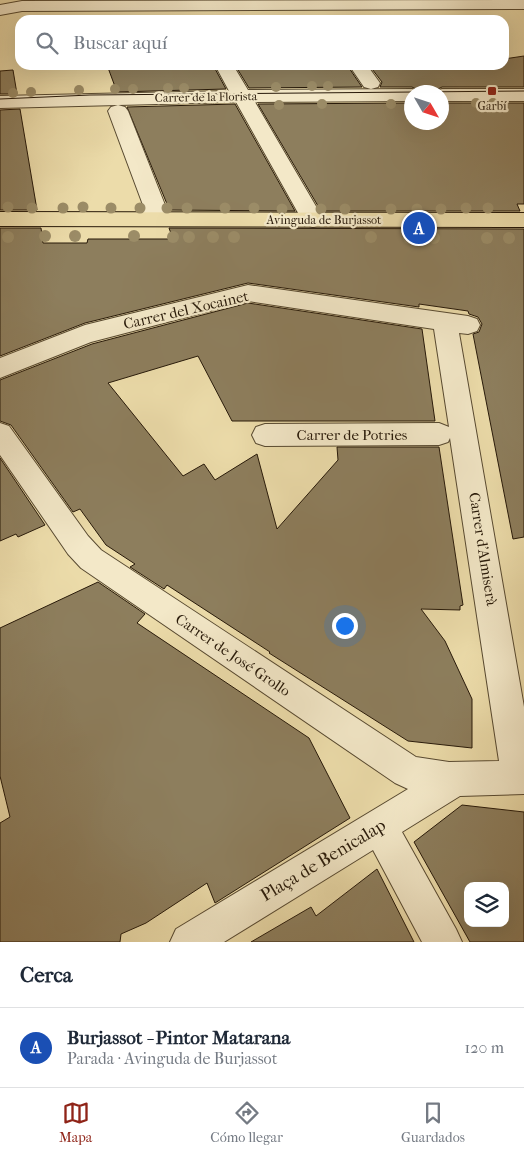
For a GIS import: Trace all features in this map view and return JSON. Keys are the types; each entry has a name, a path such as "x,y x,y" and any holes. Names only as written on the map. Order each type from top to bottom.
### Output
{"main road":[{"name":"Avinguda de Burjassot","path":"0,219 524,220"}],"street":[{"path":"189,2 196,15"},
{"path":"0,10 21,3 524,4"},
{"path":"318,5 324,15"},
{"path":"227,70 313,220"},
{"path":"362,70 371,83"},
{"name":"Carrer de la Florista","path":"0,102 242,96 404,95"},
{"path":"449,95 524,95"},
{"path":"118,111 154,205 154,219"},
{"name":"Carrer del Xocainet","path":"0,368 86,334 248,293 457,323"},
{"name":"Carrer d'Almiserà","path":"457,323 522,777"},
{"name":"Carrer de José Grollo","path":"0,434 78,546 102,568 408,771 420,776 458,778 522,777"},
{"name":"Carrer de Potries","path":"265,435 440,434"},
{"name":"Plaça de Benicalap","path":"189,942 458,778"},
{"path":"379,825 443,942"}],"building":[{"path":"524,56 524,87 404,85 404,87 380,87 382,82 373,70 509,70 509,58"},
{"path":"13,70 17,94 0,94 0,71"},
{"path":"109,70 216,70 226,89 117,92"},
{"path":"238,70 350,70 362,87 249,88"},
{"path":"404,103 404,130 449,130 449,103 524,103 524,204 517,204 520,211 321,211 258,104"},
{"path":"235,104 295,211 167,210 167,204 127,107"},
{"path":"20,109 37,210 0,210 0,110"},
{"path":"0,228 41,228 43,243 87,243 88,239 173,239 169,228 524,229 524,537 513,539 473,334 479,332 482,324 478,317 469,314 468,311 419,304 419,307 248,283 85,323 0,356"},
{"path":"248,303 422,329 435,421 232,421 198,356 108,383 183,476 204,464 215,480 257,454 277,529 338,460 337,447 439,447 463,605 460,606 460,610 421,609 445,641 472,699 472,748 408,741 269,653 167,585 164,589 130,567 135,564 106,545 80,509 73,512 11,425 0,421 0,380 92,344"},
{"path":"0,458 45,525 18,537 16,534 0,541"},
{"path":"98,582 145,614 137,623 309,738 350,818 215,903 207,883 146,923 121,934 120,942 0,942 0,823 10,817 0,776 0,628"},
{"path":"462,805 524,812 524,942 470,942 414,842"},
{"path":"377,869 414,942 251,942 311,907 316,916"}],"tram line":[{"path":"0,99 90,95 524,91"}],"place":[{"name":"Garbí","path":"492,91"},
{"name":"Burjassot - Pintor Matarana","path":"419,228"}]}
